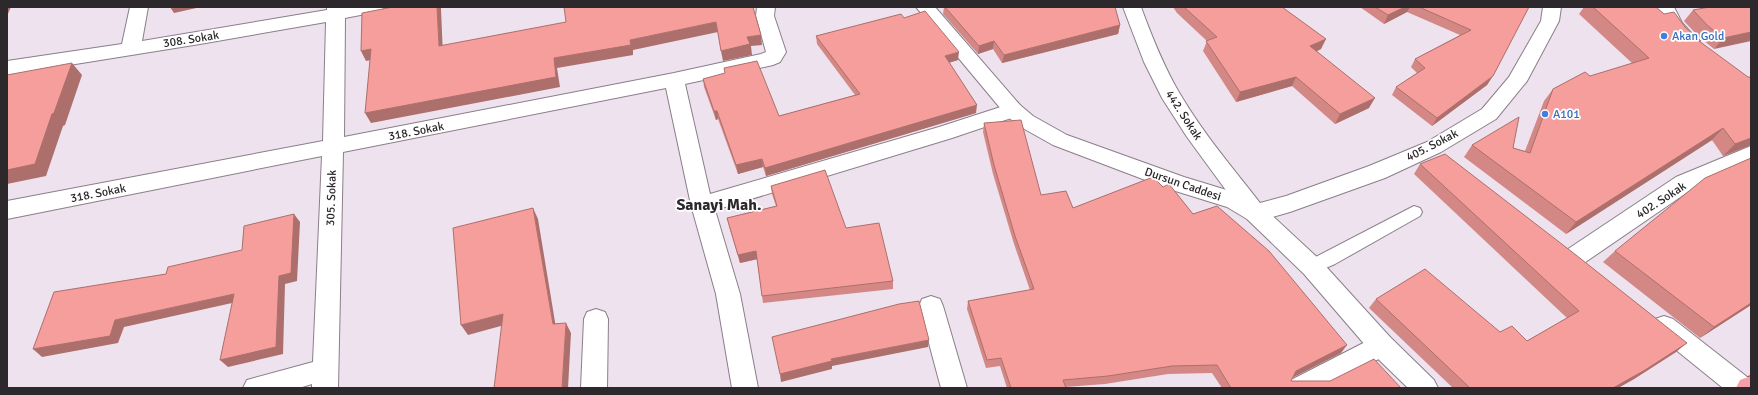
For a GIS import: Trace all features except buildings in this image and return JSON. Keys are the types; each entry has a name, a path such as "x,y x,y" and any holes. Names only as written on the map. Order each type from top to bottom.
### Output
{"street":[{"path":"131,48 139,7"},
{"name":"308. Sokak","path":"7,68 131,48 336,11 376,7"},
{"name":"318. Sokak","path":"7,210 674,80 766,60 773,57 776,52 765,16 766,7"},
{"name":"Dursun Caddesi","path":"925,7 1012,110 1026,121 1060,140 1177,183 1235,201 1255,213 1312,267 1381,345 1425,388"},
{"name":"442. Sokak","path":"1132,7 1142,34 1163,81 1194,132 1255,213"},
{"name":"405. Sokak","path":"1255,213 1290,203 1377,172 1434,147 1489,114 1518,81 1550,21 1552,7"},
{"path":"1664,7 1674,26 1699,48"},
{"name":"305. Sokak","path":"324,379 333,147 336,11"},
{"path":"674,80 702,204 728,294 745,388"},
{"path":"702,204 946,133 1012,110"},
{"path":"1434,147 1452,161"},
{"name":"402. Sokak","path":"1576,256 1684,183 1751,154"},
{"path":"1558,242 1595,271"},
{"path":"931,306 954,388"},
{"path":"1650,315 1742,388"},
{"path":"594,388 596,319"},
{"path":"1300,388 1381,345"},
{"path":"256,388 324,379"}],"lane":[{"path":"1312,267 1414,212"}],"place":[{"name":"Akan Gold","path":"1664,36"},
{"name":"A101","path":"1545,114"}],"district":[{"name":"Sanayi Mah.","path":"719,204"}]}
